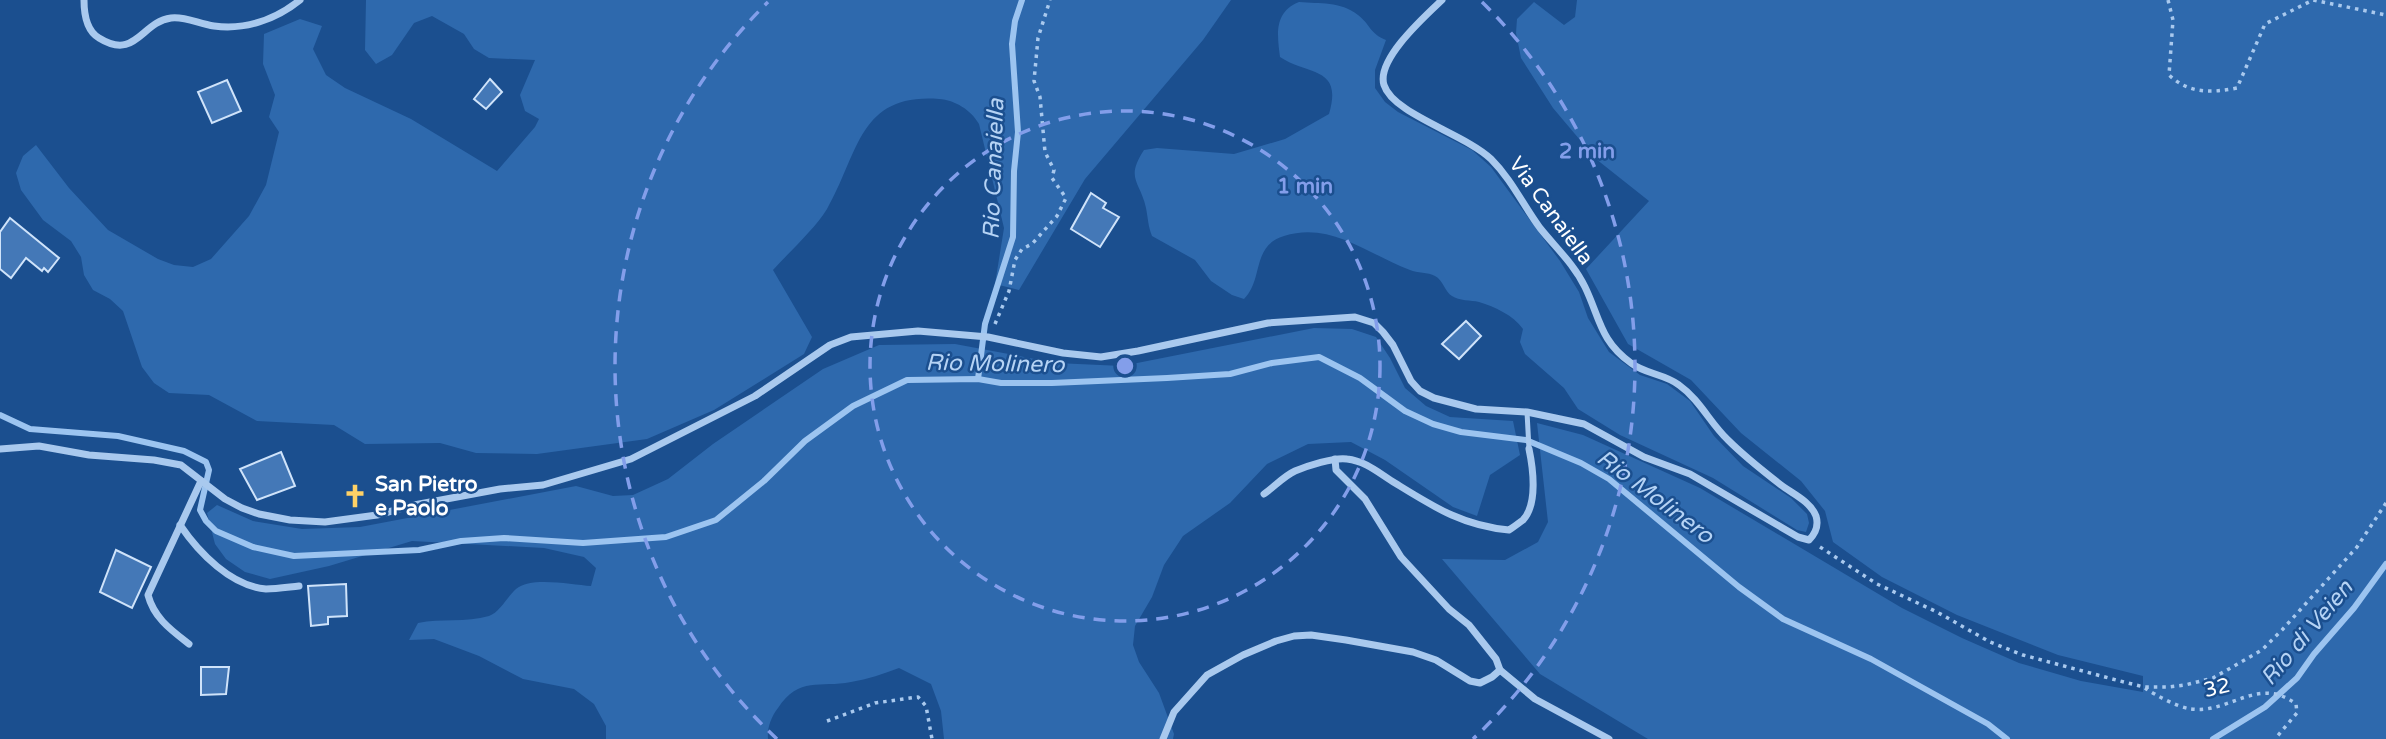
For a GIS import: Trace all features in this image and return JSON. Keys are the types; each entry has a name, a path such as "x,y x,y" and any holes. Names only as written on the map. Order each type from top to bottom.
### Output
{"street":[{"path":"84,0 86,21 93,34 107,43 123,46 133,43 160,20 174,18 214,26 237,27 265,21 300,0"},
{"name":"Via Canaiella","path":"1442,0 1386,63 1382,76 1389,95 1399,105 1479,148 1492,161 1515,187 1539,227 1571,263 1585,288 1603,332 1616,351 1632,365 1677,383 1699,402 1728,441 1805,502 1817,520 1816,530 1809,540"},
{"path":"0,449 39,446 89,456 153,460 181,465 242,509 259,514 325,522 377,515 489,491 543,485 631,459 755,396 830,345 851,337 918,331 992,338 1063,353 1101,357 1127,354 1268,323 1354,317 1374,323 1383,332 1420,391 1450,404 1476,409 1527,412 1584,424 1644,457 1690,474 1798,537 1809,540"},
{"path":"1264,494 1294,472 1335,458 1361,461 1431,506 1462,521 1484,528 1509,530 1525,518 1533,496 1529,449"},
{"path":"1335,458 1336,470 1365,499 1401,557 1450,609 1469,625 1496,659 1500,670 1535,699 1609,739"},
{"path":"189,644 169,629 151,606 148,596 201,481"},
{"path":"180,525 217,566 240,581 265,589 299,586"},
{"path":"1163,739 1174,712 1207,676 1243,655 1294,636 1323,637 1413,652 1436,660 1470,681 1480,683 1500,670"}],"lane":[{"path":"1527,412 1529,449"}],"path":[{"path":"992,338 1021,249 1032,244 1057,216 1066,198 1052,178 1054,170 1045,152 1040,97 1034,81 1038,38 1050,0"},
{"path":"2168,0 2173,20 2169,75 2182,86 2214,92 2237,88 2264,24 2313,0 2386,15"},
{"path":"1809,540 1877,584 1937,612 1990,642 2024,655 2144,687 2185,685 2213,678 2262,650 2357,547 2386,503"},
{"name":"32","path":"2144,687 2190,709 2208,708 2267,691 2288,697 2296,704 2297,713 2275,739"},
{"path":"827,721 875,703 918,697 926,706 932,739"}],"shaded area":[{"path":"366,0 1231,0 1203,40 1085,179 1019,290 995,284 1004,228 976,119 951,101 939,99 912,100 892,106 876,117 865,131 822,217 773,270 812,337 804,354 714,410 647,439 537,454 476,453 440,443 365,444 334,425 257,421 209,395 169,393 154,383 142,367 123,311 110,299 93,290 84,275 81,257 71,241 43,220 21,190 16,173 23,156 36,145 69,188 108,230 158,259 174,265 193,267 211,259 249,216 266,185 279,132 269,117 275,95 263,64 264,34 300,19 322,26 313,49 326,75 345,88 411,119 497,171 539,119 525,111 520,95 535,60 489,58 474,49 464,34 432,16 414,23 392,55 376,64 365,50"},
{"path":"1577,0 2386,0 2386,739 1648,739 1540,674 1442,559 1505,560 1538,542 1548,522 1537,423 1583,435 1700,488 1902,608 1962,638 2019,663 2081,681 2143,692 2143,676 2058,655 1957,615 1882,577 1833,542 1825,511 1801,481 1741,433 1691,380 1628,344 1586,269 1649,201 1596,159 1553,108 1521,58 1516,33 1517,19 1534,2 1564,25 1575,17"},
{"path":"1299,2 1344,7 1362,18 1377,35 1386,40 1375,70 1375,88 1385,102 1398,112 1472,150 1491,167 1560,261 1579,292 1588,318 1609,352 1640,375 1667,384 1690,401 1714,436 1743,466 1791,498 1807,514 1809,523 1806,532 1797,530 1713,478 1620,435 1578,409 1564,388 1525,354 1520,342 1523,329 1514,320 1485,304 1455,298 1438,278 1432,275 1410,270 1334,236 1301,233 1284,236 1267,247 1254,282 1244,299 1232,295 1211,281 1195,260 1152,236 1135,174 1138,160 1144,150 1157,148 1234,154 1285,139 1329,114 1332,99 1327,80 1280,57 1278,32 1281,18 1291,6"},
{"path":"1314,328 1352,329 1376,337 1405,388 1426,406 1450,417 1513,421 1520,455 1490,475 1477,516 1453,507 1385,460 1351,442 1308,444 1267,464 1230,503 1183,536 1164,565 1152,597 1135,626 1133,645 1139,662 1159,693 1174,734 1173,739 944,739 941,711 931,684 899,668 857,681 811,685 794,691 773,715 768,739 606,739 606,726 594,704 574,689 523,679 479,656 434,639 409,640 418,623 489,616 523,585 541,582 591,586 596,568 584,557 544,548 412,541 329,566 270,579 245,572 226,559 215,544 207,513 217,505 253,521 302,529 360,527 576,486 613,496 633,495 668,479 713,444 823,369 879,345 955,344 1056,363 1122,366"}],"building":[{"path":"490,79 502,92 486,109 474,99"},
{"path":"227,80 241,111 212,123 198,92"},
{"path":"1091,193 1106,203 1103,208 1119,217 1100,247 1071,229"},
{"path":"10,218 59,258 48,272 44,268 42,271 26,258 11,278 0,269 0,232"},
{"path":"1466,321 1481,336 1459,359 1442,344"},
{"path":"281,452 295,486 257,500 240,469"},
{"path":"116,550 151,567 132,608 100,592"},
{"path":"346,584 347,616 328,617 328,624 311,626 308,586"},
{"path":"201,667 229,667 226,694 201,695"}],"waterway":[{"name":"Rio Canaiella","path":"978,379 985,324 1013,237 1014,171 1018,132 1012,44 1015,21 1022,0"},
{"name":"Rio Molinero","path":"0,415 30,429 118,436 184,451 206,462 209,470 200,510 216,531 253,547 294,556 419,550 461,541 504,538 583,543 666,537 716,520 764,481 805,441 853,406 907,380 978,379 1001,383 1052,383 1167,378 1230,374 1272,363 1319,357 1360,378 1405,411 1433,424 1461,432 1526,440 1581,463 1609,479 1739,587 1783,619 1871,659 1988,724 2007,739"},
{"name":"Rio di Veien","path":"2213,739 2265,707 2297,678 2386,564"}],"place":[{"name":"San Pietro e Paolo","path":"355,496"}]}
